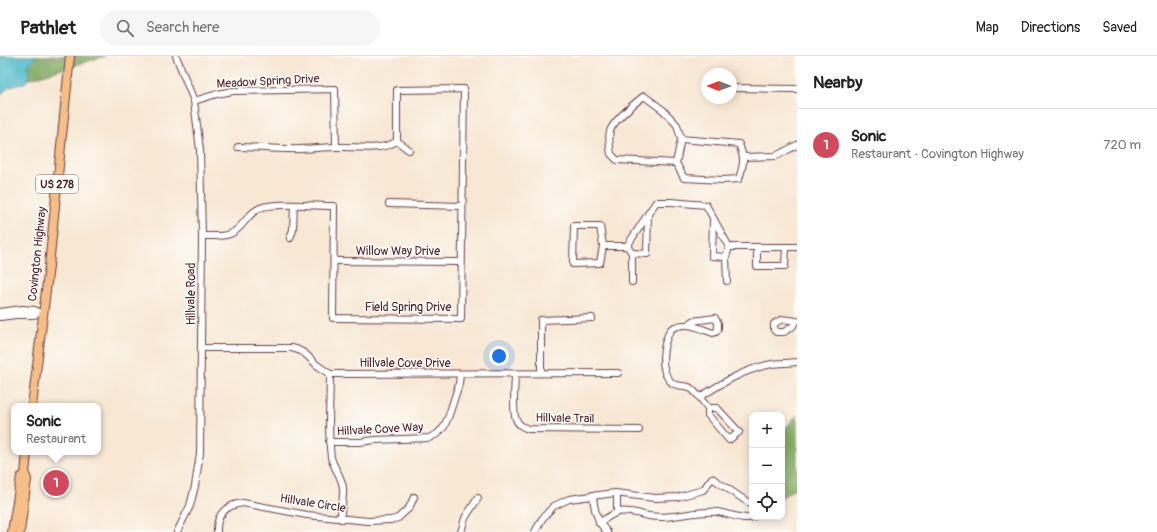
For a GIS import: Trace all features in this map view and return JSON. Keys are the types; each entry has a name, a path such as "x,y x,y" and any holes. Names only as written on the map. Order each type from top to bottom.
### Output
{"main road":[{"name":"Covington Highway","path":"32,403 70,56"},
{"path":"20,532 27,479 25,475 27,455"},
{"path":"12,532 21,477 25,475"}],"street":[{"name":"Hillvale Road","path":"176,56 194,101 200,150 202,236 199,459 190,506 177,532"},
{"path":"737,88 797,89"},
{"name":"Meadow Spring Drive","path":"194,101 217,94 233,92 335,89 336,147"},
{"name":"Field Spring Drive","path":"202,236 229,235 239,229 248,217 259,208 270,205 334,206 335,261 333,318 461,319 464,89 397,90 397,141"},
{"path":"676,163 617,160 611,154 610,131 631,107 644,96 663,110 677,125 681,139 676,163 684,178 723,180 739,179 744,157 738,144 681,139"},
{"path":"238,147 302,149 383,147 391,145 397,141 409,150"},
{"path":"744,157 776,156 797,145"},
{"path":"627,246 656,202 706,205 729,247 726,257 727,281"},
{"path":"389,204 462,206"},
{"path":"290,238 293,230 294,205"},
{"path":"632,253 647,254 648,214"},
{"path":"713,219 712,256 726,257"},
{"path":"574,226 600,226 603,246 600,263 573,264 574,226"},
{"path":"603,246 627,246"},
{"path":"627,246 632,253 632,282"},
{"path":"729,247 797,247"},
{"path":"757,247 756,266 785,266 786,248"},
{"name":"Willow Way Drive","path":"335,261 461,262"},
{"path":"0,312 22,308 35,310 41,313"},
{"path":"0,317 34,315 41,313"},
{"path":"541,374 541,320 592,318"},
{"path":"688,325 677,326 671,329 665,341 663,360 667,376 672,383 689,388 700,397 708,408 708,415 729,440 739,432 717,408 708,408"},
{"path":"201,348 292,348 307,354 317,365 330,374 329,442 332,460 341,479 343,489 341,519"},
{"path":"700,397 720,384 741,374 772,364 797,362"},
{"name":"Hillvale Cove Drive","path":"330,374 618,373"},
{"name":"Hillvale Cove Way","path":"329,442 360,442 429,438 438,434 449,415 459,384 460,374"},
{"name":"Hillvale Trail","path":"515,374 514,411 516,419 521,426 528,428 639,430"},
{"path":"535,532 542,519 554,506 569,499 593,495 616,494 655,498 678,497 703,490 712,478 749,503"},
{"path":"616,494 617,512"},
{"path":"593,495 596,516 607,532"},
{"name":"Hillvale Circle","path":"217,532 219,517 228,507 234,504 243,503 307,515 368,521 391,520 405,513 414,497"},
{"path":"462,532 465,518 478,498"},
{"path":"600,523 617,512 661,517 709,511 749,518"}],"green space":[{"path":"34,56 106,56 29,79 29,61"},
{"path":"797,415 797,487 785,495 785,448 785,429"}],"water":[{"path":"0,56 37,56 29,64 28,80 24,83 8,88 0,95"}],"place":[{"name":"Sonic","path":"56,483"}]}
